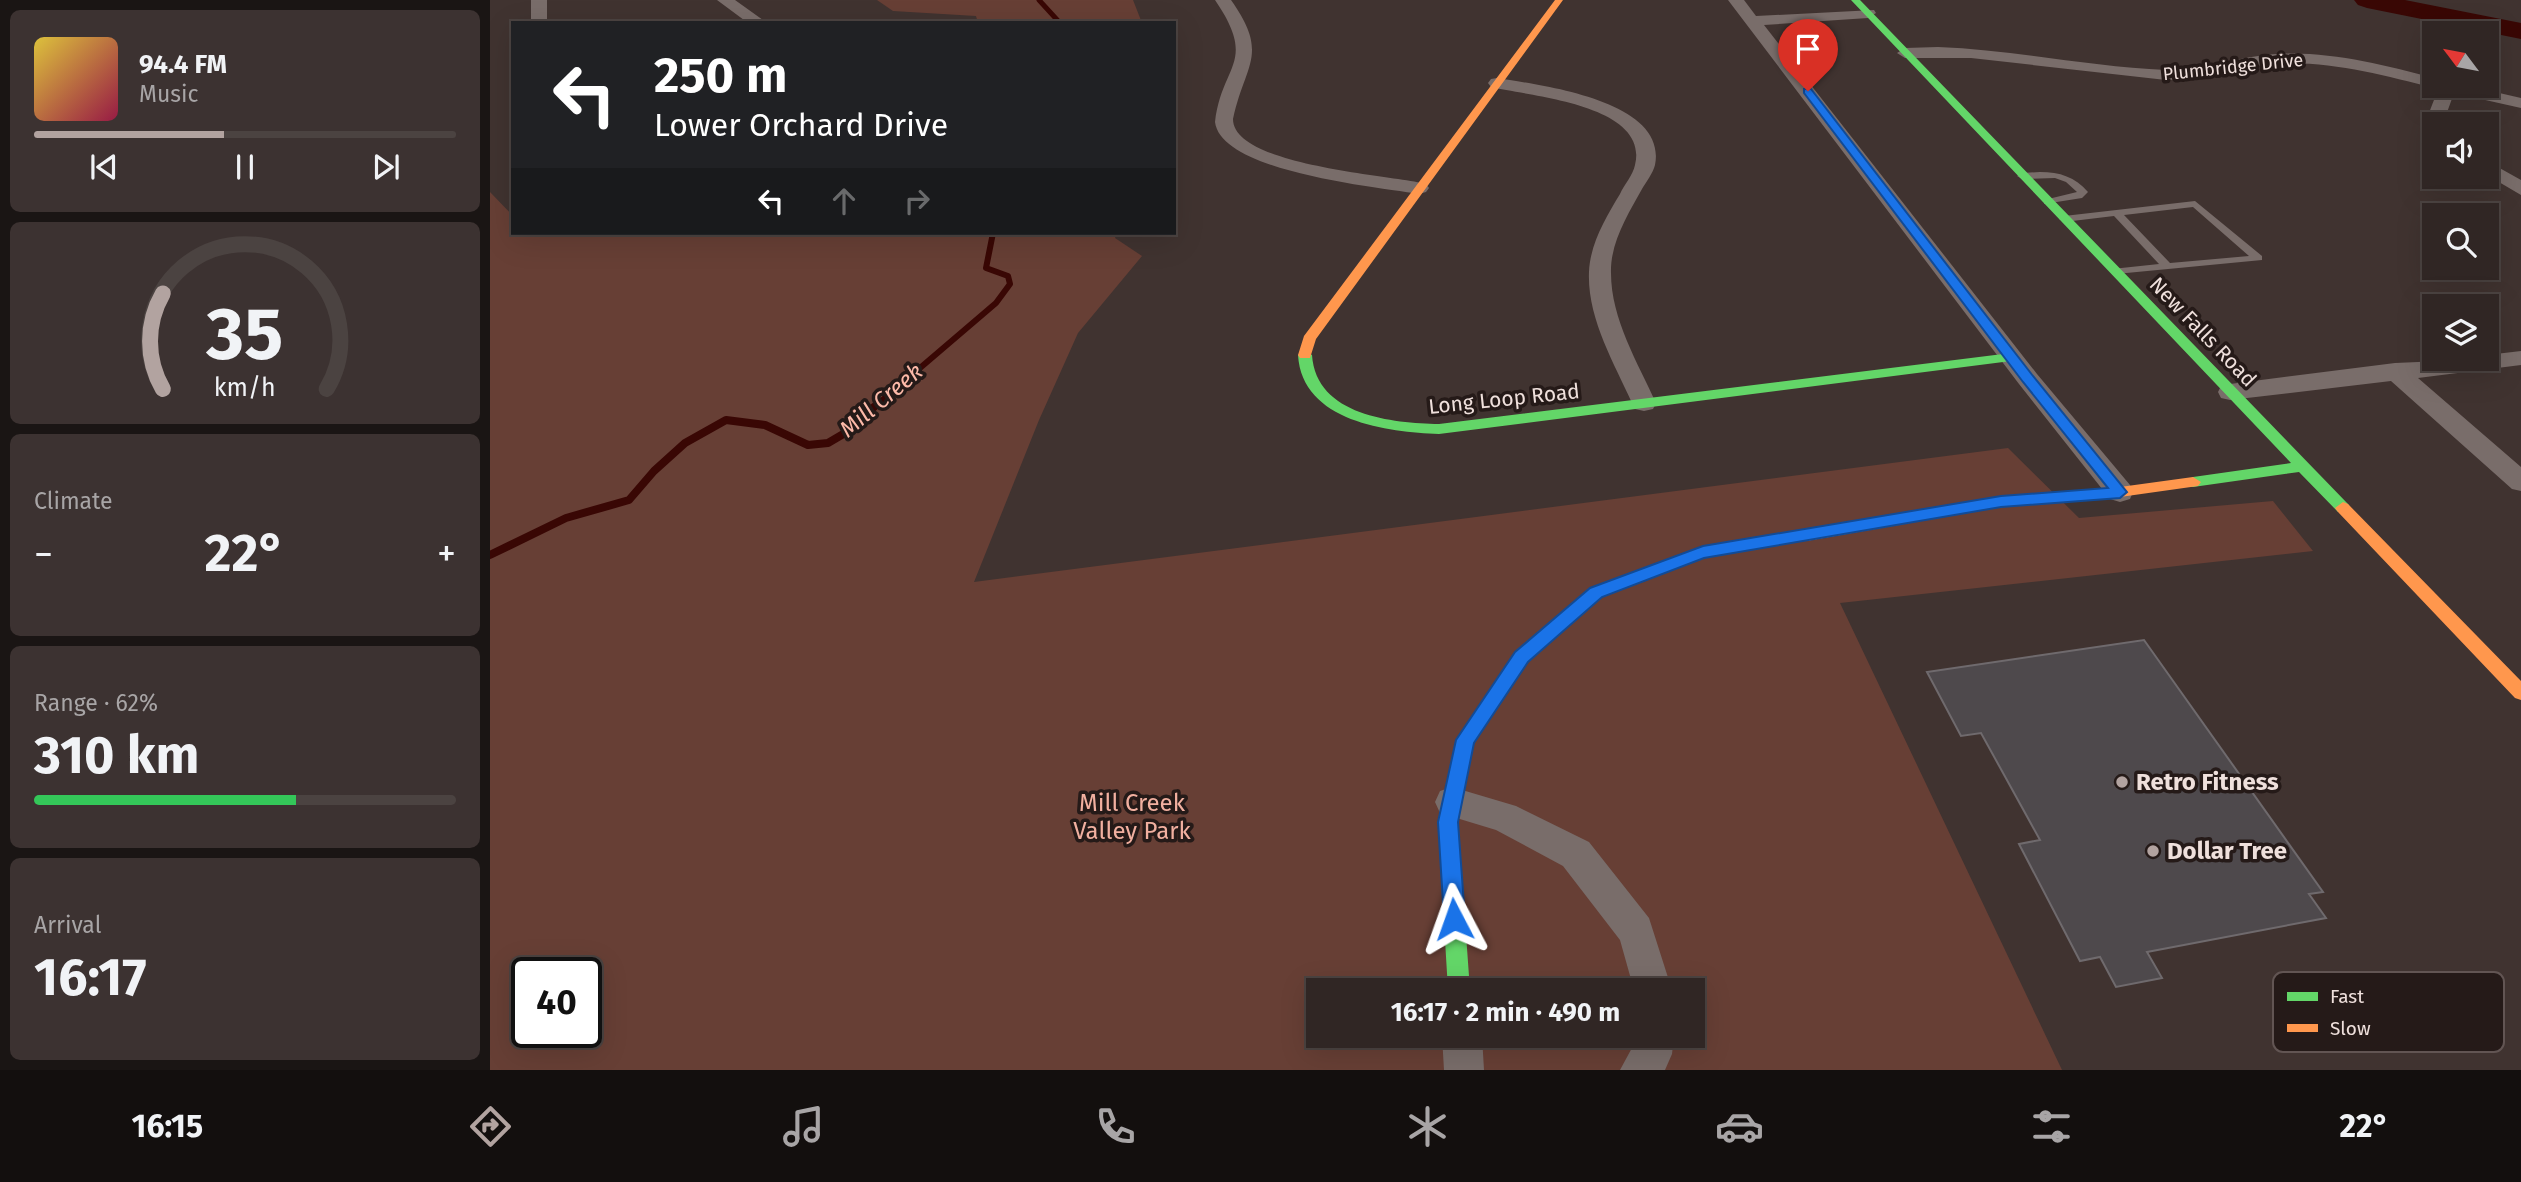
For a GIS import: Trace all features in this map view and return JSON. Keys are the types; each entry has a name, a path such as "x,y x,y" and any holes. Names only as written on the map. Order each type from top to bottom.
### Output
{"street":[{"path":"538,0 538,21"},
{"path":"725,0 756,21"},
{"path":"1223,0 1241,24 1246,45 1225,115 1225,129 1230,139 1253,155 1273,161 1419,188"},
{"name":"Long Loop Road","path":"1559,0 1309,339 1303,356 1308,374 1320,393 1332,405 1366,422 1420,429 1514,421 2011,356"},
{"path":"1736,0 2011,356 2120,492"},
{"name":"New Falls Road","path":"1855,0 2521,693"},
{"path":"1752,21 1868,13"},
{"name":"Plumbridge Drive","path":"1905,53 1950,50 1994,53 2120,72 2170,76 2204,74 2261,61 2314,59 2358,65 2422,80"},
{"path":"1497,83 1562,95 1602,107 1622,119 1642,138 1647,151 1645,166 1605,246 1599,275 1605,308 1644,403"},
{"path":"2499,98 2521,103"},
{"path":"2499,175 2521,189"},
{"path":"2231,392 2521,358"},
{"path":"2395,371 2521,482"},
{"path":"1458,978 1448,822 1465,740 1521,657 1596,592 1703,552 2001,502 2120,492 2302,466"},
{"path":"1452,802 1504,817 1576,855 1636,931 1650,978"},
{"path":"1463,1048 1464,1070"},
{"path":"1640,1070 1652,1054 1653,1048"}],"lane":[{"path":"2022,176 2052,174 2067,177 2083,192 2078,196 2048,202"},
{"path":"2064,219 2194,204 2258,258 2115,271"},
{"path":"2116,213 2168,267"}],"green space":[{"path":"877,0 1133,0 1141,21 977,21 976,16 893,11"},
{"name":"Mill Creek Valley Park","path":"490,192 511,214 511,235 1116,235 1115,238 1142,256 1078,333 1039,420 974,582 2008,448 2079,518 2273,501 2313,551 1840,603 2062,1070 490,1070"}],"building":[{"path":"2144,640 2323,892 2309,894 2326,918 2147,952 2162,978 2116,987 2100,957 2080,961 2019,844 2040,840 1981,733 1961,736 1927,672"}],"waterway":[{"name":"Mill Creek","path":"1039,0 1058,21"},
{"name":"Mill Creek","path":"2367,0 2521,31"},
{"name":"Mill Creek","path":"872,409 996,303 1010,284 1008,276 986,268 993,235"},
{"name":"Mill Creek","path":"490,555 566,518 629,500 654,471 685,443 726,420 765,425 808,445 828,443 845,433 874,407"}],"traffic: fast":[{"path":"1855,0 2343,508"},
{"path":"1305,355 1307,369 1316,385 1330,401 1344,411 1358,418 1390,426 1439,429 2011,357"},
{"path":"2193,482 2303,466"},
{"path":"1458,978 1448,823 1465,740 1521,657 1596,592 1703,552 1806,535"}],"traffic: slow":[{"path":"1305,355 1309,339 1559,0"},
{"path":"1806,535 2001,502 2120,492 2193,482"},
{"path":"2343,508 2521,693"}],"place":[{"name":"Retro Fitness","path":"2122,782"},
{"name":"Dollar Tree","path":"2153,851"}],"route":[{"path":"1454,919 1448,822 1465,740 1521,657 1596,592 1703,552 2001,502 2120,492 2028,379 1808,91"}]}
